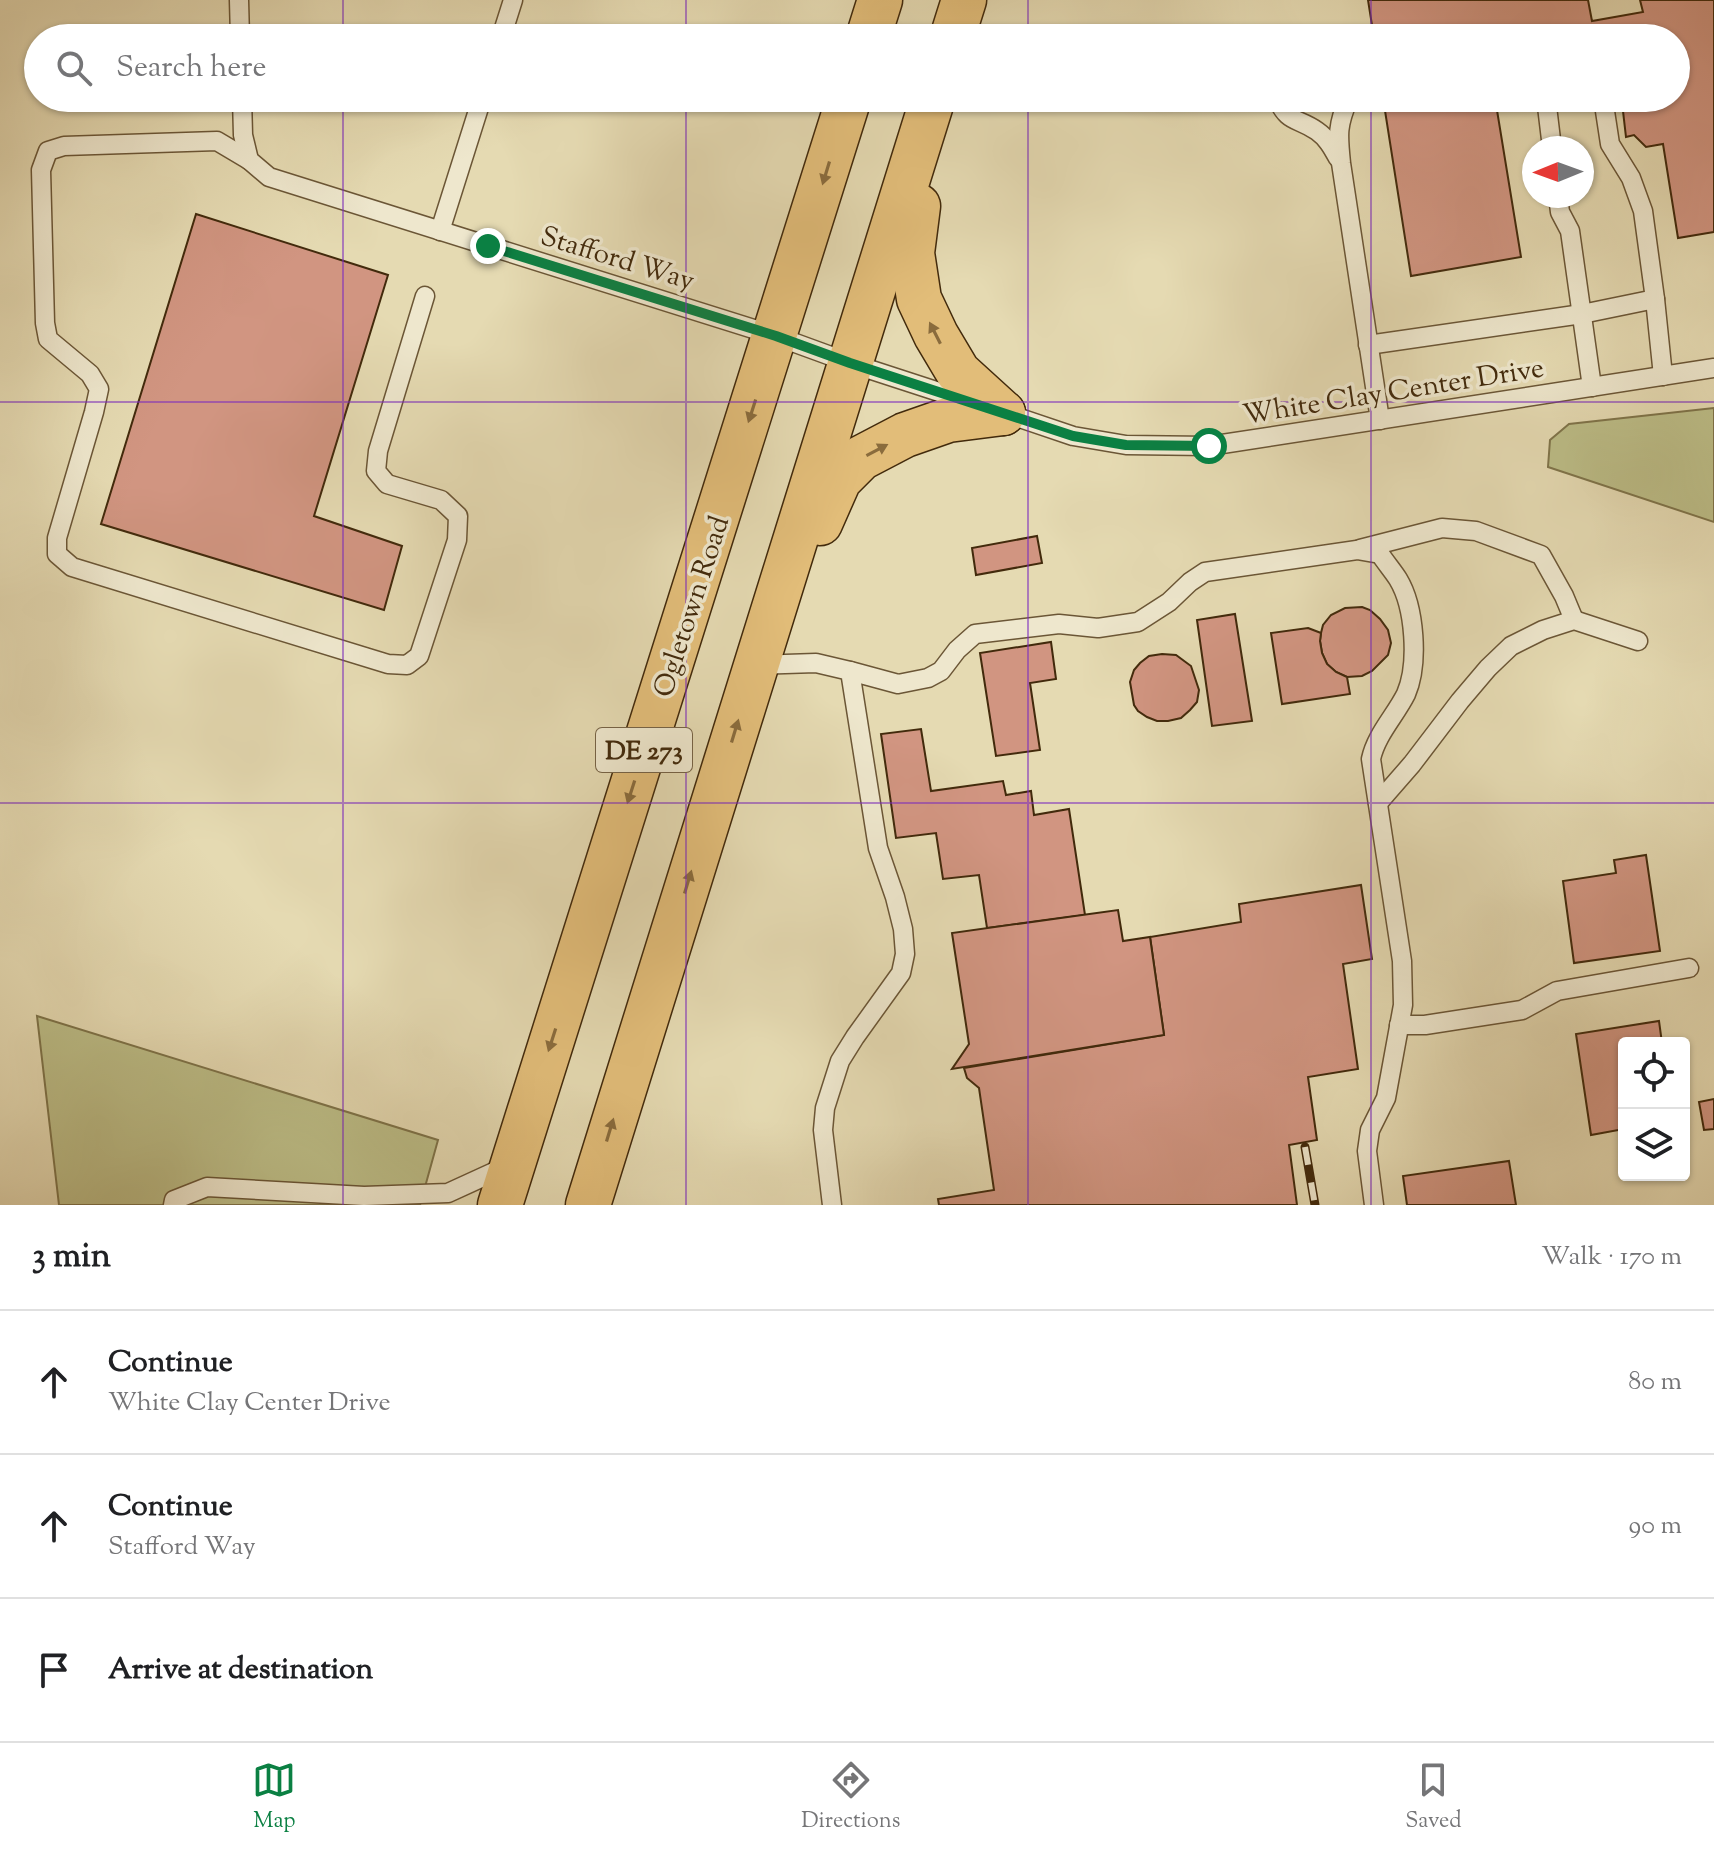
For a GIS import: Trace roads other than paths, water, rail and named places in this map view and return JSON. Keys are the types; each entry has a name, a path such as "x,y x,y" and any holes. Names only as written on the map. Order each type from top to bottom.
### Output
{"main road":[{"path":"872,24 880,0"},
{"path":"956,24 964,0"},
{"name":"Ogletown Road","path":"502,1205 845,112"},
{"path":"929,112 912,253 919,299 958,372 1003,413"},
{"name":"DE 273","path":"588,1205 929,112"},
{"path":"783,578 815,533 839,480 861,458 905,435 948,420 1003,413"}],"lane":[{"path":"239,0 240,24"},
{"path":"505,24 513,0"},
{"path":"242,112 243,135 249,160"},
{"path":"440,231 478,112"},
{"path":"1283,112 1327,139 1341,163"},
{"path":"1343,112 1338,131 1341,163 1380,420"},
{"path":"1548,112 1551,136"},
{"path":"1605,112 1610,144 1631,178 1643,211 1663,376"},
{"name":"Stafford Way","path":"425,296 378,451 376,471 387,484 441,500 458,516 457,540 419,656 407,665 388,664 72,567 57,554 57,538 99,389 90,374 48,339 45,323 41,170 48,151 64,146 217,141 249,160 269,177 776,336 850,363"},
{"path":"1560,208 1570,231 1592,387"},
{"path":"1368,345 1582,314 1655,299"},
{"name":"White Clay Center Drive","path":"850,363 1073,436 1153,446 1209,446 1714,368"},
{"path":"756,665 816,663 898,684 928,678 941,671 957,650 975,634 1059,624 1098,628 1138,622 1169,602 1205,572 1357,550 1442,528 1476,531 1541,555 1574,620"},
{"path":"1357,550 1380,554 1400,582 1413,621 1413,656 1408,690 1374,743 1371,759 1402,961 1403,1005 1386,1098 1370,1130 1367,1151 1374,1205"},
{"path":"1378,803 1460,701 1511,646 1543,630 1574,620 1638,641"},
{"path":"832,1205 823,1130 825,1108 840,1061 901,973 905,954 895,897 878,848 850,671"},
{"path":"1399,1025 1425,1025 1522,1010 1557,991 1689,968"},
{"path":"173,1205 174,1200 207,1187 363,1200 448,1193 513,1163"},
{"path":"363,1200 382,1205"}],"railway":[{"path":"1305,1147 1315,1205"}]}
